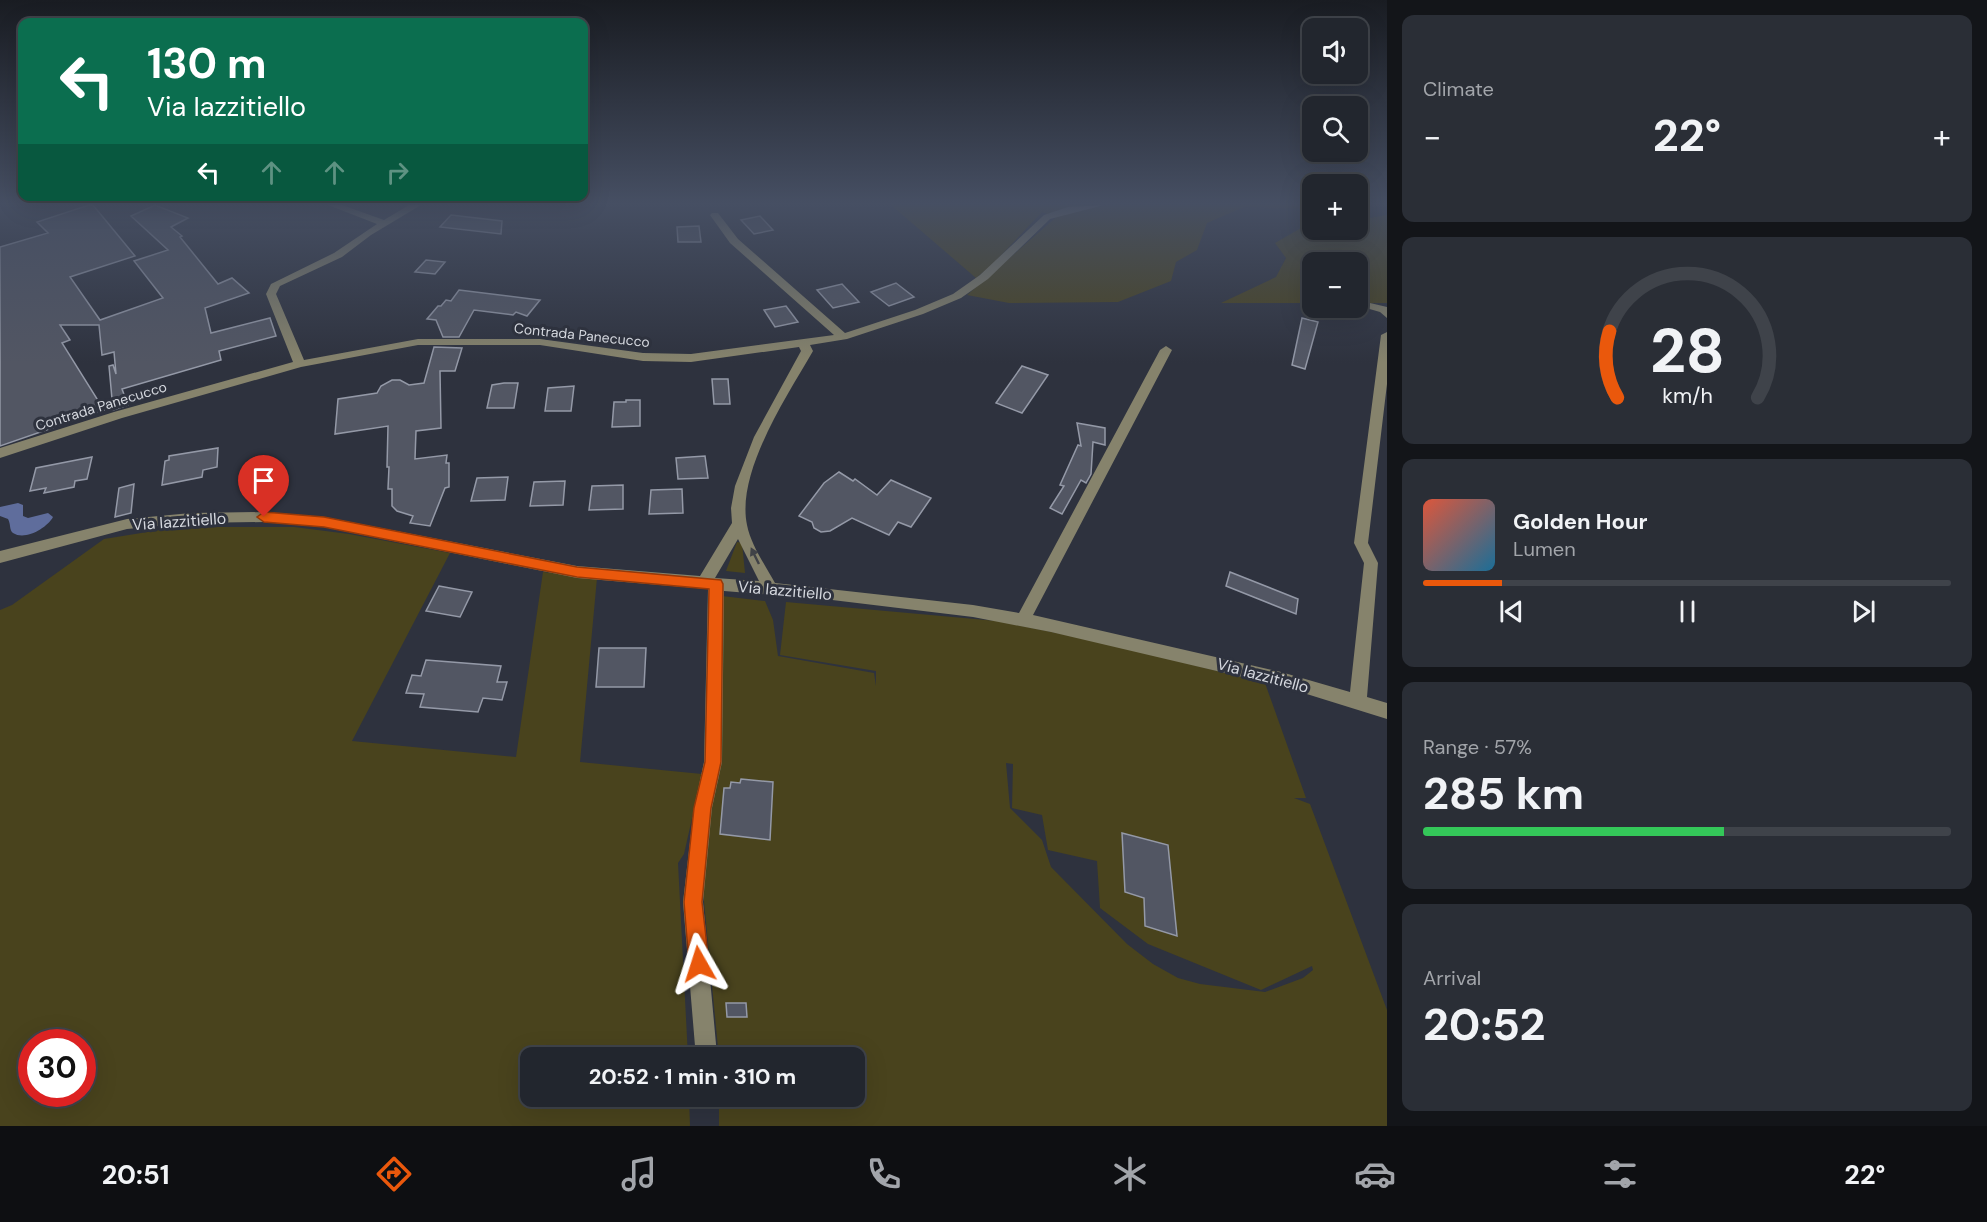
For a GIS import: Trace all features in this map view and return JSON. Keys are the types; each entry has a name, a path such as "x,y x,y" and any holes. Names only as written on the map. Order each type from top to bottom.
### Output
{"street":[{"path":"300,364 271,294 276,284 333,258"},
{"path":"754,258 843,337"},
{"name":"Contrada Panecucco","path":"0,453 141,409 300,364 418,342 540,342 643,357 691,358 843,337 951,299 984,277 1004,258"},
{"path":"1370,306 1384,310 1387,315"},
{"path":"1358,701 1371,563 1361,543 1387,335"},
{"path":"705,1047 693,902 703,808 713,762 710,583 739,524 740,494 759,436 807,351 804,344"},
{"path":"1023,620 1166,350"},
{"name":"Via Iazzitiello","path":"0,557 127,524 191,518 264,517 324,522 577,572 770,588 961,610 1023,620 1248,671 1387,711"},
{"path":"739,524 770,588"}],"shaded area":[{"path":"952,258 999,258 976,278"},
{"path":"1010,258 1184,258 1176,262 1171,281 1118,302 1009,303 967,295"},
{"path":"1286,258 1302,258 1302,303 1221,303 1276,277"},
{"path":"1368,258 1387,258 1387,303 1368,303"},
{"path":"294,527 349,534 450,553 352,741 516,757 543,572 597,578 580,762 702,774 684,854 678,863 687,1047 520,1047 520,1107 689,1107 690,1126 0,1126 0,610 12,605 104,539 160,530"},
{"path":"737,542 742,543 745,573 726,571"},
{"path":"722,596 765,601 773,620 778,656 874,673 876,686 876,671 780,655 786,602 997,621 1106,643 1265,683 1306,798 1294,798 1310,804 1387,1010 1387,1126 719,1126 719,1107 865,1107 865,1047 718,1047 703,891","holes":["1006,763 1013,764 1012,808 1042,815 1048,850 1097,861 1100,908 1148,944 1261,990 1312,966 1313,970 1303,978 1265,992 1200,984 1178,978 1153,964 1127,944 1051,867 1042,840 1010,808"]}],"water":[{"path":"18,503 23,505 23,516 28,518 48,513 53,517 35,532 23,535 13,533 8,519 0,516 0,507"}],"building":[{"path":"0,258 130,258 70,277 100,320 163,298 134,261 145,258 197,258 218,284 232,278 249,293 205,308 211,333 270,318 276,336 219,351 221,360 122,389 128,405 113,410 109,366 113,365 116,374 114,352 102,355 99,325 60,325 70,340 62,343 104,410 0,446"},
{"path":"426,260 445,262 435,274 415,272"},
{"path":"896,283 914,297 889,306 871,292"},
{"path":"842,284 859,302 833,308 817,290"},
{"path":"459,290 540,300 527,316 516,312 513,315 474,310 459,337 443,337 436,320 427,319 446,300 451,301"},
{"path":"786,306 798,322 775,327 764,310"},
{"path":"1302,318 1318,322 1305,369 1292,365"},
{"path":"434,347 462,348 455,371 440,371 441,428 416,431 415,459 447,455 446,463 449,463 449,487 445,488 430,526 410,523 413,516 397,511 392,506 392,489 388,489 388,426 335,434 338,399 377,393 381,386 392,380 400,380 409,385 424,383"},
{"path":"1022,366 1048,375 1022,413 996,403"},
{"path":"712,379 728,379 730,404 714,404"},
{"path":"518,383 514,408 487,408 492,385"},
{"path":"574,386 571,411 545,411 548,388"},
{"path":"626,400 640,400 640,426 612,427 614,402 626,402"},
{"path":"1077,423 1105,428 1105,445 1093,442 1091,474 1086,483 1081,480 1062,514 1050,508 1064,486 1060,485 1078,445 1081,446"},
{"path":"218,448 217,467 203,470 202,477 162,485 165,461 169,460 169,456"},
{"path":"705,456 708,478 678,479 676,458"},
{"path":"92,457 87,479 75,481 74,487 44,493 46,488 30,491 36,468"},
{"path":"839,472 853,481 855,479 877,495 891,480 931,498 911,527 898,522 889,535 852,518 830,531 821,532 814,528 812,522 799,516 824,483"},
{"path":"508,477 505,500 471,501 477,478"},
{"path":"565,481 563,505 530,506 534,482"},
{"path":"134,484 131,513 115,517 119,488"},
{"path":"623,485 623,509 589,510 592,486"},
{"path":"682,489 683,513 649,514 651,490"},
{"path":"1230,572 1298,599 1296,614 1226,586"},
{"path":"439,586 472,592 460,617 426,611"},
{"path":"599,648 646,648 644,687 596,687"},
{"path":"426,660 501,666 497,682 507,682 502,700 483,698 478,712 420,707 424,694 406,693 412,675 421,676"},
{"path":"741,779 773,782 770,840 720,834 724,788 730,788 731,782 740,783"},
{"path":"1122,833 1168,845 1177,936 1145,926 1144,898 1125,892"},
{"path":"726,1003 746,1003 747,1017 727,1017"}],"route":[{"path":"264,517 324,522 577,572 716,584 713,762 703,808 693,902 699,964"}]}
